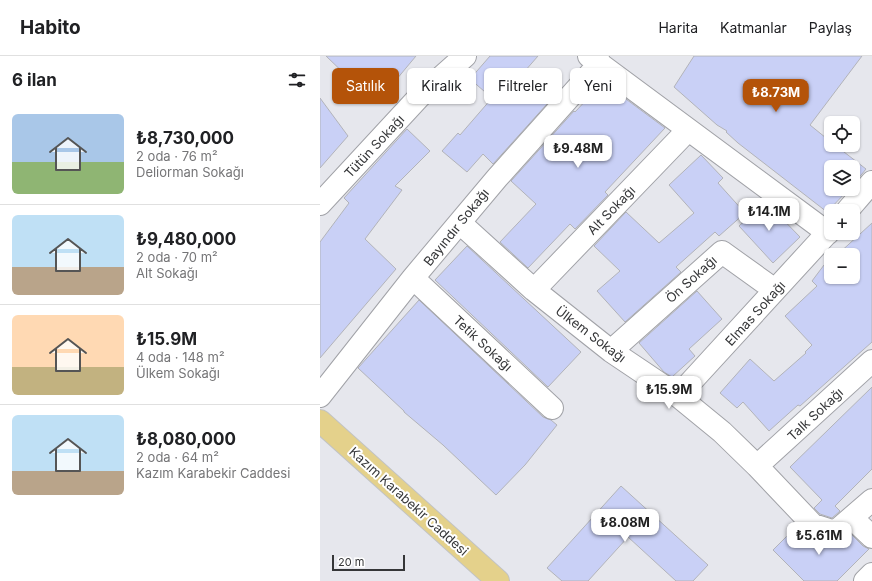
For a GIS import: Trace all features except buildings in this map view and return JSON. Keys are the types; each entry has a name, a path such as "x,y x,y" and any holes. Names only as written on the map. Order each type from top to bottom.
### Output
{"main road":[{"name":"Kazım Karabekir Caddesi","path":"320,421 498,581"}],"street":[{"name":"Tütün Sokağı","path":"320,204 419,97 465,56"},
{"path":"594,60 688,130 824,227"},
{"name":"Bayındır Sokağı","path":"320,396 414,278 594,60"},
{"name":"Alt Sokağı","path":"534,290 688,130"},
{"path":"853,204 872,182"},
{"name":"Ülkem Sokağı","path":"460,223 534,290 611,351 678,396 722,432 757,466 813,525 835,532 872,500"},
{"name":"Elmas Sokağı","path":"678,396 824,236"},
{"name":"Ön Sokağı","path":"611,351 722,252 775,290"},
{"name":"Tetik Sokağı","path":"414,278 552,408"},
{"name":"Talk Sokağı","path":"757,466 872,361"},
{"path":"852,518 872,537"},
{"path":"864,581 872,574"}]}
